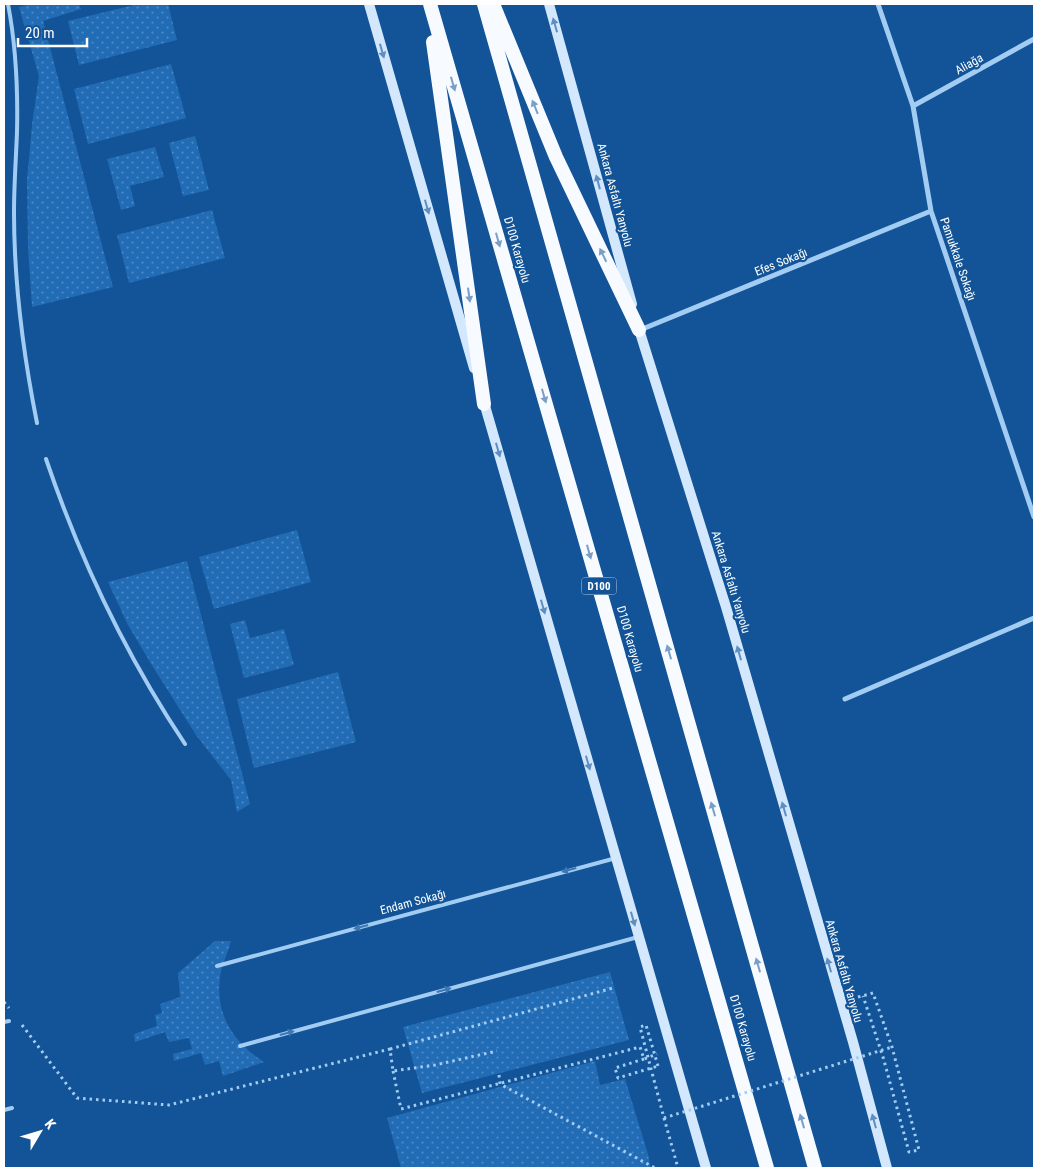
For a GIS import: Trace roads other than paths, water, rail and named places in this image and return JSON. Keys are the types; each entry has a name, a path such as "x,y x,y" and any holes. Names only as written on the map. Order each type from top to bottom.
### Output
{"highway":[{"path":"429,4 484,404"},
{"name":"D100 Karayolu","path":"429,4 767,1168"},
{"path":"484,4 815,1168"},
{"path":"492,4 556,158 639,330"}],"main road":[{"path":"368,4 706,1168"},
{"name":"Ankara Asfaltı Yanyolu","path":"549,4 639,330 726,607 853,1042 887,1168"}],"street":[{"name":"Pamukkale Sokağı","path":"878,4 914,106 931,212 1034,517"},
{"name":"Aliağa","path":"914,106 1034,39"},
{"name":"Efes Sokağı","path":"639,330 931,212"},
{"path":"846,699 1034,618"}],"lane":[{"path":"8,4 13,28 17,90 14,210 17,285 21,326 37,423"},
{"path":"46,459 76,541 114,626 137,668 185,744"},
{"name":"Endam Sokağı","path":"216,966 616,858"},
{"path":"240,1046 639,937"},
{"path":"4,1110 12,1108"}]}
